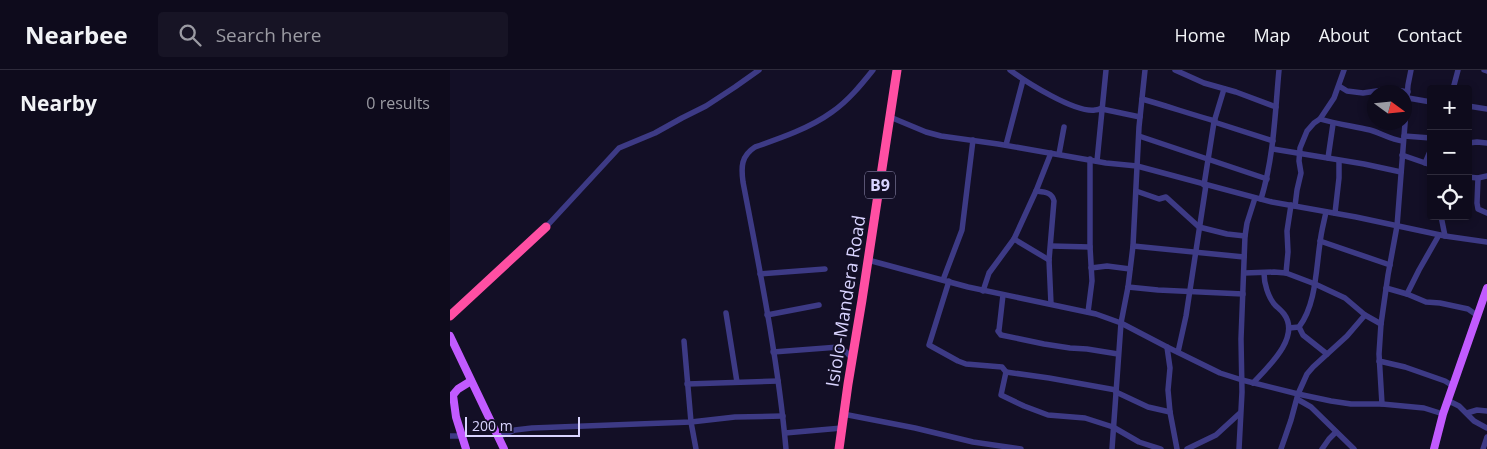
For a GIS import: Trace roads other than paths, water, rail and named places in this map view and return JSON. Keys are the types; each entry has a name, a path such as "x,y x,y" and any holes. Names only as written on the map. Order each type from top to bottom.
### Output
{"highway":[{"name":"Isiolo-Mandera Road","path":"839,449 897,70"},
{"path":"450,316 546,227"}],"main road":[{"path":"1434,449 1443,414 1478,316 1486,299 1487,288"},
{"path":"450,336 504,449"},
{"path":"466,449 452,398 458,389 471,381"}],"street":[{"path":"546,227 619,148 655,134 706,106 736,88 759,70"},
{"path":"786,449 778,381 741,168 744,157 755,147 812,123 833,111 856,90 873,70"},
{"path":"1010,70 1023,80 1063,102 1094,111 1102,108 1140,117"},
{"path":"1097,161 1106,70"},
{"path":"1112,449 1121,323 1133,246 1138,136 1145,70"},
{"path":"1175,70 1276,107"},
{"path":"1239,449 1245,236 1247,223 1267,179 1273,149 1280,70"},
{"path":"1286,273 1288,252 1287,230 1301,174 1300,154 1307,131 1320,119 1332,102 1344,70"},
{"path":"1409,85 1411,70"},
{"path":"1454,85 1458,70"},
{"path":"1006,145 1023,80"},
{"path":"1339,86 1347,91 1367,92"},
{"path":"1178,352 1190,292 1214,122 1224,89"},
{"path":"1412,96 1427,101"},
{"path":"1142,99 1177,108 1187,114 1273,141"},
{"path":"1472,107 1487,109"},
{"path":"890,117 933,135 1137,166 1205,185 1293,206 1487,242"},
{"path":"1320,119 1333,124 1364,129 1393,140 1427,138"},
{"path":"1328,158 1333,124"},
{"path":"1059,154 1064,127"},
{"path":"1382,404 1379,361 1381,324 1397,226 1405,130"},
{"path":"1138,136 1267,179"},
{"path":"973,140 962,230 946,280 929,345 958,361 972,365 1002,367 1006,372 1050,378 1116,391 1148,407 1170,412"},
{"path":"1472,143 1487,144"},
{"path":"1273,149 1401,172"},
{"path":"982,291 989,272 1014,239 1051,153"},
{"path":"1402,155 1427,164"},
{"path":"1088,312 1092,287 1090,159"},
{"path":"1335,213 1340,161"},
{"path":"1472,177 1487,176"},
{"path":"1478,178 1478,209 1487,213"},
{"path":"1036,191 1049,193 1054,198 1049,260 1051,304"},
{"path":"1136,191 1159,198 1166,197 1199,227 1245,236"},
{"path":"1289,328 1299,326 1307,313 1315,284 1320,241 1326,212"},
{"path":"1408,294 1419,270 1442,235 1441,220"},
{"path":"1014,239 1049,260"},
{"path":"1320,241 1390,265"},
{"path":"1051,246 1090,247"},
{"path":"1133,246 1244,257"},
{"path":"868,260 982,291 1088,312 1121,323 1220,373 1298,397 1351,404 1382,404 1424,408 1443,414"},
{"path":"1091,268 1107,266 1130,270"},
{"path":"760,274 825,268"},
{"path":"1253,383 1285,344 1289,328 1285,315 1270,297 1264,281 1264,272"},
{"path":"1244,273 1286,273 1345,298 1365,315 1381,324"},
{"path":"1128,287 1242,294"},
{"path":"1386,288 1408,294 1426,302 1468,309 1478,316"},
{"path":"1002,295 998,331 1001,335 1044,344 1118,354"},
{"path":"767,315 819,305"},
{"path":"726,313 737,382"},
{"path":"1281,449 1307,374 1347,336 1365,315"},
{"path":"1299,326 1304,334 1327,354"},
{"path":"684,341 691,422 696,449"},
{"path":"773,352 839,347 852,358"},
{"path":"1167,347 1170,368 1168,390 1170,412 1177,449"},
{"path":"1379,361 1405,367 1445,381 1453,386"},
{"path":"1006,372 1001,392 1002,396 1048,415 1085,418 1113,426 1139,442 1161,449"},
{"path":"687,384 778,381"},
{"path":"1298,397 1311,407 1354,449"},
{"path":"1447,404 1451,402 1456,404 1474,421 1487,428"},
{"path":"1466,413 1487,410"},
{"path":"843,414 915,428 972,442 1021,449"},
{"path":"1187,449 1216,435 1240,414"},
{"path":"498,437 515,430 532,428 691,422 735,417 783,416"},
{"path":"785,433 842,428"},
{"path":"1322,449 1329,438 1336,432"},
{"path":"450,436 462,436"},
{"path":"1483,449 1487,437"},
{"path":"970,449 972,442"}]}
